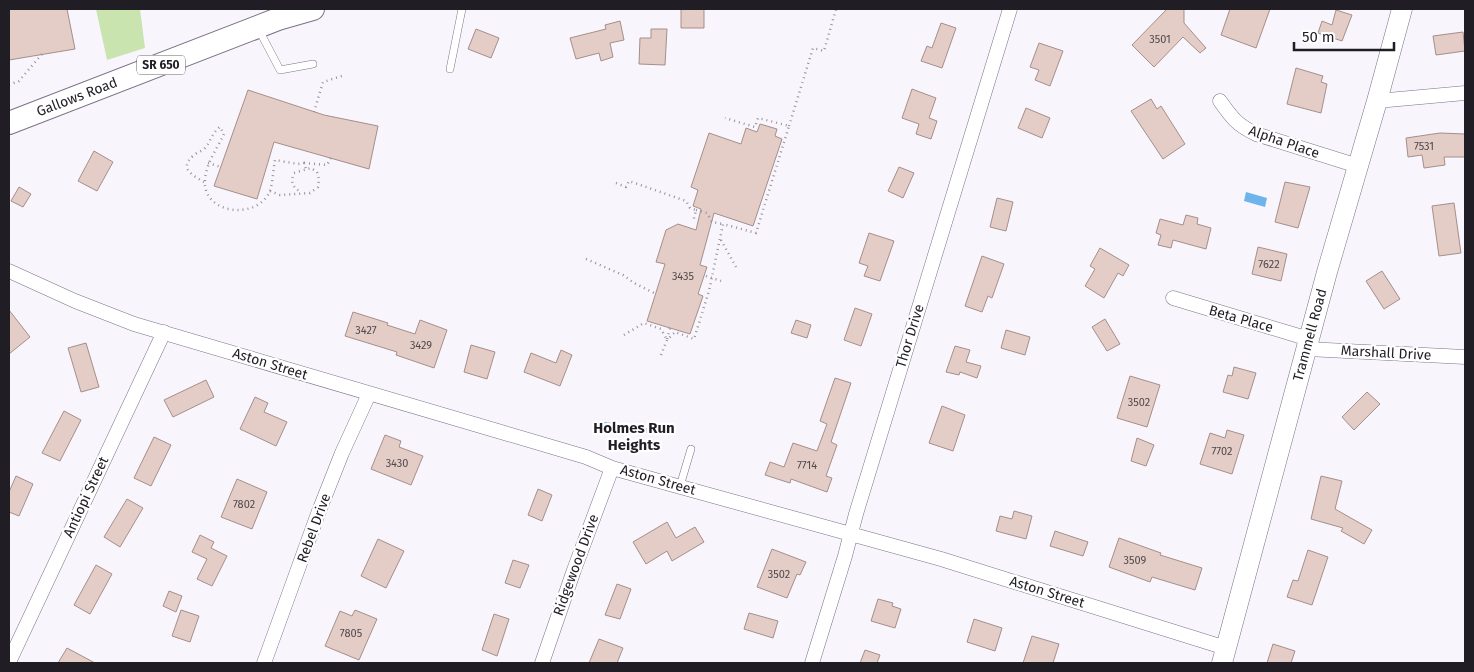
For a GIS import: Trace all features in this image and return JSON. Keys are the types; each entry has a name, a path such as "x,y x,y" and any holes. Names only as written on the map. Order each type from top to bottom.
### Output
{"main road":[{"name":"Gallows Road","path":"9,123 258,27 313,9"}],"street":[{"name":"Thor Drive","path":"812,663 1010,9"},
{"name":"Trammell Road","path":"1224,656 1308,344 1402,9"},
{"path":"1377,101 1465,93"},
{"name":"Alpha Place","path":"1220,101 1232,118 1243,128 1256,134 1358,166"},
{"name":"Aston Street","path":"9,271 107,315 134,324 586,457 612,468 950,562 1224,656"},
{"name":"Beta Place","path":"1173,298 1308,344"},
{"name":"Antiopi Street","path":"9,662 164,332"},
{"name":"Marshall Drive","path":"1308,344 1465,357"},
{"name":"Rebel Drive","path":"264,663 342,452 369,394"},
{"name":"Ridgewood Drive","path":"542,663 577,561 612,468"}],"lane":[{"path":"450,69 462,9"},
{"path":"258,27 280,70 313,64"},
{"path":"680,486 692,449"}],"path":[{"path":"616,183 626,187 629,181 686,201 690,208 707,213 712,222 756,233 814,48 824,51 836,9"},
{"path":"9,85 19,82 42,54"},
{"path":"314,112 323,82 346,75"},
{"path":"725,118 755,127 758,118 789,126"},
{"path":"204,182 191,175 187,169 188,161 205,149 215,130 220,127 224,134 217,151 208,163 204,182 207,192 215,202 225,209 234,211 247,210 261,203 270,191 275,160 298,164 328,165 331,158"},
{"path":"208,163 221,167"},
{"path":"304,163 306,169"},
{"path":"270,191 280,195 310,193 318,187 318,172 311,168 294,173 292,179 293,186 301,193"},
{"path":"693,222 696,210"},
{"path":"667,340 675,332 694,339 709,291 723,224"},
{"path":"720,239 736,267"},
{"path":"586,259 623,275 656,294"},
{"path":"706,276 720,281"},
{"path":"624,335 644,323 661,329 667,340"},
{"path":"661,354 670,328"}],"green space":[{"path":"96,9 140,9 145,48 107,60"}],"water":[{"path":"1246,192 1267,198 1265,207 1244,201"}],"building":[{"path":"9,9 67,9 75,49 9,60"},
{"path":"681,9 704,9 704,28 681,28"},
{"path":"1167,9 1184,9 1184,23 1206,48 1200,53 1183,37 1154,67 1132,45"},
{"path":"1230,9 1270,9 1256,48 1221,35"},
{"path":"1336,10 1352,15 1342,41 1318,33 1322,21 1332,25"},
{"path":"620,21 624,40 610,43 613,57 601,61 599,53 576,59 570,38 606,29 605,25"},
{"path":"941,23 956,28 942,68 921,61 927,46 932,48"},
{"path":"476,29 499,38 491,58 468,49"},
{"path":"651,29 667,29 665,65 639,64 640,38 651,38"},
{"path":"1463,32 1465,51 1436,55 1433,36"},
{"path":"1039,43 1063,51 1050,86 1035,80 1039,70 1030,67"},
{"path":"1296,68 1323,76 1321,82 1327,84 1321,113 1287,104"},
{"path":"912,89 936,98 929,118 937,121 931,139 916,134 919,124 902,118"},
{"path":"248,90 324,115 378,126 369,169 274,142 257,199 214,186"},
{"path":"1151,99 1157,109 1161,106 1185,144 1163,159 1131,111"},
{"path":"1026,108 1050,118 1042,138 1018,128"},
{"path":"760,124 777,129 775,136 782,139 753,226 714,213 700,265 707,267 698,294 703,296 690,334 647,321 665,264 656,262 666,230 678,224 696,230 701,209 693,206 698,190 691,187 709,133 741,144 746,128 757,132"},
{"path":"1440,133 1465,134 1465,157 1444,157 1445,165 1424,168 1422,155 1408,157 1406,138"},
{"path":"94,151 113,162 97,191 78,181"},
{"path":"899,167 914,173 903,198 888,191"},
{"path":"1285,182 1310,187 1298,228 1275,222"},
{"path":"19,187 31,194 23,207 11,201"},
{"path":"997,198 1013,202 1006,231 990,227"},
{"path":"1454,203 1461,253 1439,256 1432,206"},
{"path":"1186,215 1198,218 1197,224 1211,228 1206,249 1173,240 1171,248 1158,245 1161,235 1156,233 1160,219 1183,225"},
{"path":"869,233 894,241 880,281 864,276 868,266 859,263"},
{"path":"1258,247 1287,254 1281,281 1252,274"},
{"path":"1100,248 1129,265 1123,276 1118,273 1104,298 1085,286 1095,269 1090,266"},
{"path":"982,256 1004,264 992,298 988,296 982,312 965,306"},
{"path":"1382,271 1400,299 1384,309 1366,281"},
{"path":"855,308 872,314 861,346 844,340"},
{"path":"9,310 30,337 9,354"},
{"path":"353,312 415,334 420,320 447,330 434,368 396,355 397,352 345,336"},
{"path":"1105,319 1120,344 1107,351 1092,327"},
{"path":"796,320 811,325 807,338 791,333"},
{"path":"1006,330 1030,337 1025,355 1001,348"},
{"path":"86,343 99,387 81,392 68,348"},
{"path":"471,345 495,352 487,379 464,372"},
{"path":"955,346 970,350 966,362 981,366 977,378 960,372 959,375 946,372"},
{"path":"561,350 572,355 560,386 524,372 531,353 556,363"},
{"path":"1234,367 1256,373 1248,399 1223,392 1228,375 1232,376"},
{"path":"1130,376 1160,385 1147,427 1117,418"},
{"path":"835,378 851,383 831,442 837,445 826,476 832,478 827,492 791,479 790,483 765,475 770,462 784,467 793,443 817,451 827,424 820,421"},
{"path":"206,380 214,397 173,417 164,400"},
{"path":"1367,392 1380,404 1354,430 1342,417"},
{"path":"255,397 268,403 264,412 287,422 276,446 240,429"},
{"path":"942,406 965,415 953,451 929,443"},
{"path":"64,411 81,420 60,461 42,453"},
{"path":"1227,430 1244,435 1232,474 1200,464 1210,433 1225,438"},
{"path":"385,435 401,441 399,447 423,456 411,485 371,469"},
{"path":"154,437 171,445 151,486 134,478"},
{"path":"1137,438 1154,445 1146,466 1131,461"},
{"path":"16,476 33,484 19,516 9,512 9,492"},
{"path":"1321,476 1342,481 1335,509 1372,530 1364,544 1341,531 1343,528 1311,519"},
{"path":"237,479 267,492 252,529 221,517"},
{"path":"538,489 552,495 542,521 528,515"},
{"path":"127,499 143,508 120,547 104,537"},
{"path":"1014,511 1032,516 1026,539 996,531 1000,516 1012,519"},
{"path":"667,522 676,538 695,527 704,542 672,561 667,551 646,564 633,542"},
{"path":"1055,531 1088,542 1083,556 1050,546"},
{"path":"200,535 214,542 211,548 227,556 212,586 197,579 207,559 192,552"},
{"path":"1119,538 1161,553 1160,555 1202,568 1195,590 1152,577 1150,582 1109,567"},
{"path":"378,539 404,551 386,588 361,576"},
{"path":"772,549 806,562 800,575 797,574 787,598 757,587"},
{"path":"1308,550 1328,557 1312,605 1287,597 1293,580 1298,581"},
{"path":"513,560 529,565 520,588 505,583"},
{"path":"96,565 112,574 90,614 74,605"},
{"path":"617,584 631,589 620,619 605,615"},
{"path":"169,591 182,596 176,612 163,606"},
{"path":"878,599 893,603 892,606 901,609 895,628 871,621"},
{"path":"181,610 199,616 190,642 172,636"},
{"path":"355,610 377,619 359,660 325,646 340,611 352,616"},
{"path":"749,613 778,621 773,638 744,629"},
{"path":"494,614 509,619 497,656 482,650"},
{"path":"974,619 1002,628 995,651 967,642"},
{"path":"1032,636 1059,644 1053,663 1023,663"},
{"path":"599,639 623,648 617,663 589,663"},
{"path":"1273,644 1295,651 1291,663 1267,663"},
{"path":"67,648 95,663 58,663"},
{"path":"865,650 880,655 877,663 860,663"}],"waterway":[{"path":"605,424 650,431 670,428"}],"district":[{"name":"Holmes Run Heights","path":"634,436"}]}
